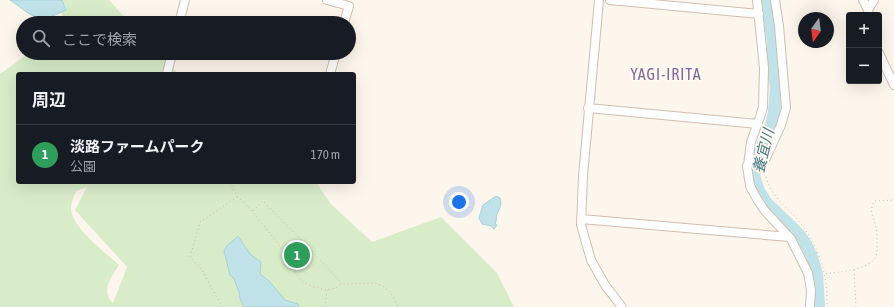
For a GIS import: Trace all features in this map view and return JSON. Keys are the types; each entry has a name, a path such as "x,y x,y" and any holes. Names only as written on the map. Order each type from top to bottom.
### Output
{"street":[{"path":"181,16 184,0"},
{"path":"327,0 348,6 346,16"},
{"path":"599,0 588,108 581,225 591,260 605,285 622,307"},
{"path":"610,0 759,14"},
{"path":"757,0 764,68 763,107 751,142 749,163 750,186 765,211 789,237 808,273 810,307"},
{"path":"749,163 766,158 781,125 786,108 779,26 775,0"},
{"path":"863,0 868,12"},
{"path":"868,12 874,0"},
{"path":"882,58 894,85"},
{"path":"167,72 170,60"},
{"path":"331,72 334,60"},
{"path":"588,108 758,124"},
{"path":"581,219 789,237"}],"path":[{"path":"766,158 766,175 770,188 784,207 804,227 818,252 825,274 827,307"},
{"path":"231,184 237,196 252,211 284,251 295,273 303,282 314,287 327,290 342,284 375,283 383,286 391,293 398,307"},
{"path":"222,307 202,270 190,257 200,222 237,196"},
{"path":"825,274 867,265 876,257 878,252 877,229 871,210 874,200 894,200"},
{"path":"252,211 263,201 342,284"},
{"path":"804,258 818,252"},
{"path":"854,269 856,307"},
{"path":"325,307 327,290"}],"green space":[{"path":"55,0 109,0 124,16 63,16"},
{"path":"19,60 165,60 176,72 16,72 16,184 317,184 331,204 372,242 441,217 497,273 514,307 0,307 0,74","holes":["87,187 75,210 127,267 113,303 107,294 107,289 108,284 119,265 90,240 77,224 71,209 76,191"]}],"water":[{"path":"10,0 62,0 66,10 53,16 34,16"},
{"path":"496,196 500,198 501,205 495,224 497,225 494,229 491,226 482,224 479,218 483,205"},
{"path":"238,236 250,254 261,262 260,274 269,281 285,300 298,304 299,307 244,307 234,279 230,275 224,251 226,247"}],"waterway":[{"name":"養宜川","path":"767,0 773,44 773,72 776,87 774,113 770,129 762,146 754,176 759,191 767,203 799,234 806,244 817,274 819,307"}],"place":[{"name":"淡路ファームパーク","path":"297,255"}],"district":[{"name":"YAGI-IRITA","path":"666,74"}]}
